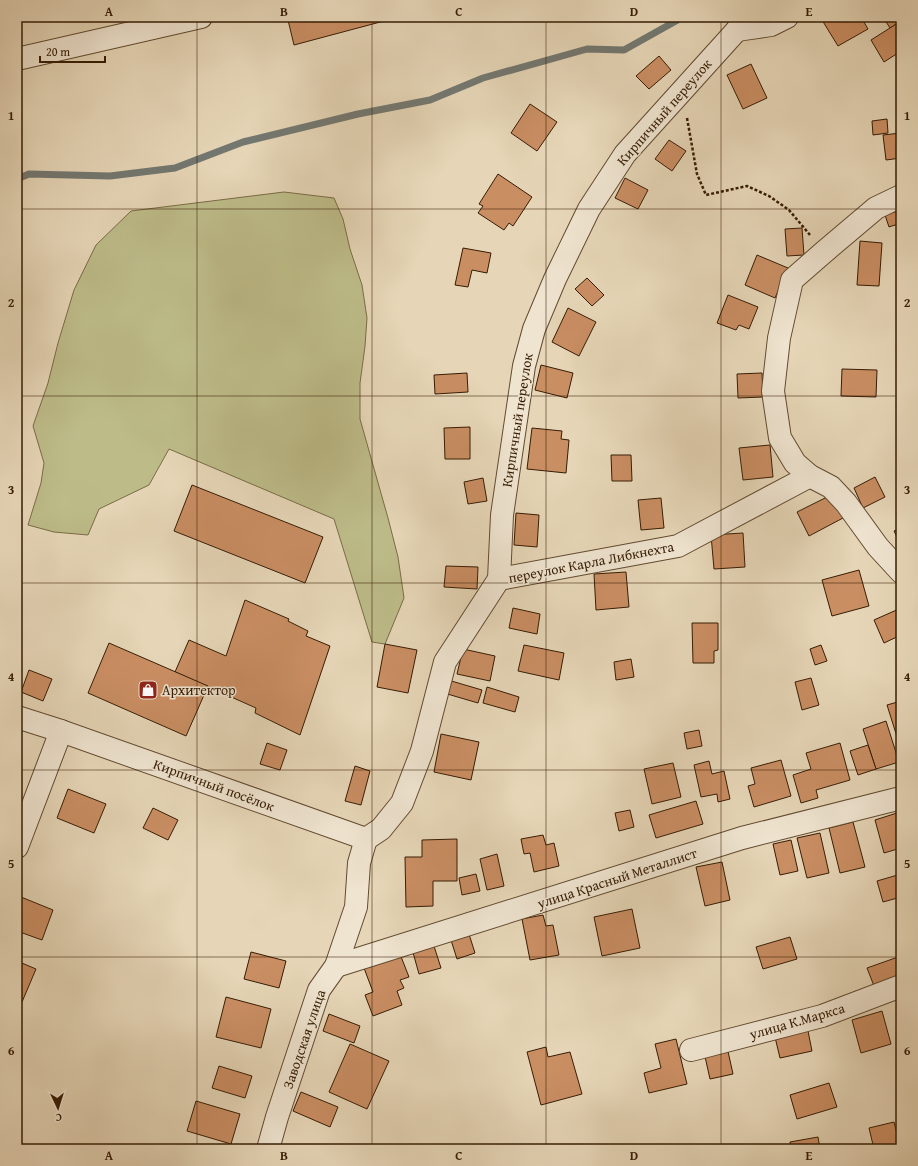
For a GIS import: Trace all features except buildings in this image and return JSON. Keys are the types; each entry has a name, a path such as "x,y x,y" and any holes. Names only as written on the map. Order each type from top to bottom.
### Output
{"street":[{"path":"17,59 201,17"},
{"path":"731,23 771,25 787,17"},
{"name":"Кирпичный переулок","path":"366,839 382,829 402,803 422,751 446,662 499,579 502,515 524,366 534,329 555,279 589,209 625,154 680,93 731,23"},
{"path":"901,196 876,208 792,280 779,338 772,391 780,438 795,464 810,476 831,488 846,503 878,547 901,572"},
{"name":"переулок Карла Либкнехта","path":"499,579 678,546 810,476"},
{"name":"Кирпичный посёлок","path":"17,717 61,731 366,839"},
{"path":"17,847 61,731"},
{"name":"улица Красный Металлист","path":"336,966 742,838 901,798"},
{"name":"Заводская улица","path":"268,1149 277,1117 319,990 336,966 356,907 359,863 366,839"},
{"name":"улица К.Маркса","path":"691,1050 822,1016 901,986"}],"path":[{"path":"680,93 687,117 697,174 706,195 747,186 769,196 789,210 824,252"}],"shaded area":[{"path":"284,192 334,198 343,219 350,249 362,285 367,318 360,383 360,419 398,557 404,598 385,644 372,642 334,519 169,449 149,485 99,509 88,535 54,532 28,525 41,483 44,463 33,426 48,383 74,290 96,245 131,211"}],"waterway":[{"path":"17,179 29,174 110,176 175,168 243,142 358,114 430,100 483,78 587,49 624,50 683,17"}],"place":[{"name":"Архитектор","path":"148,690"}]}
